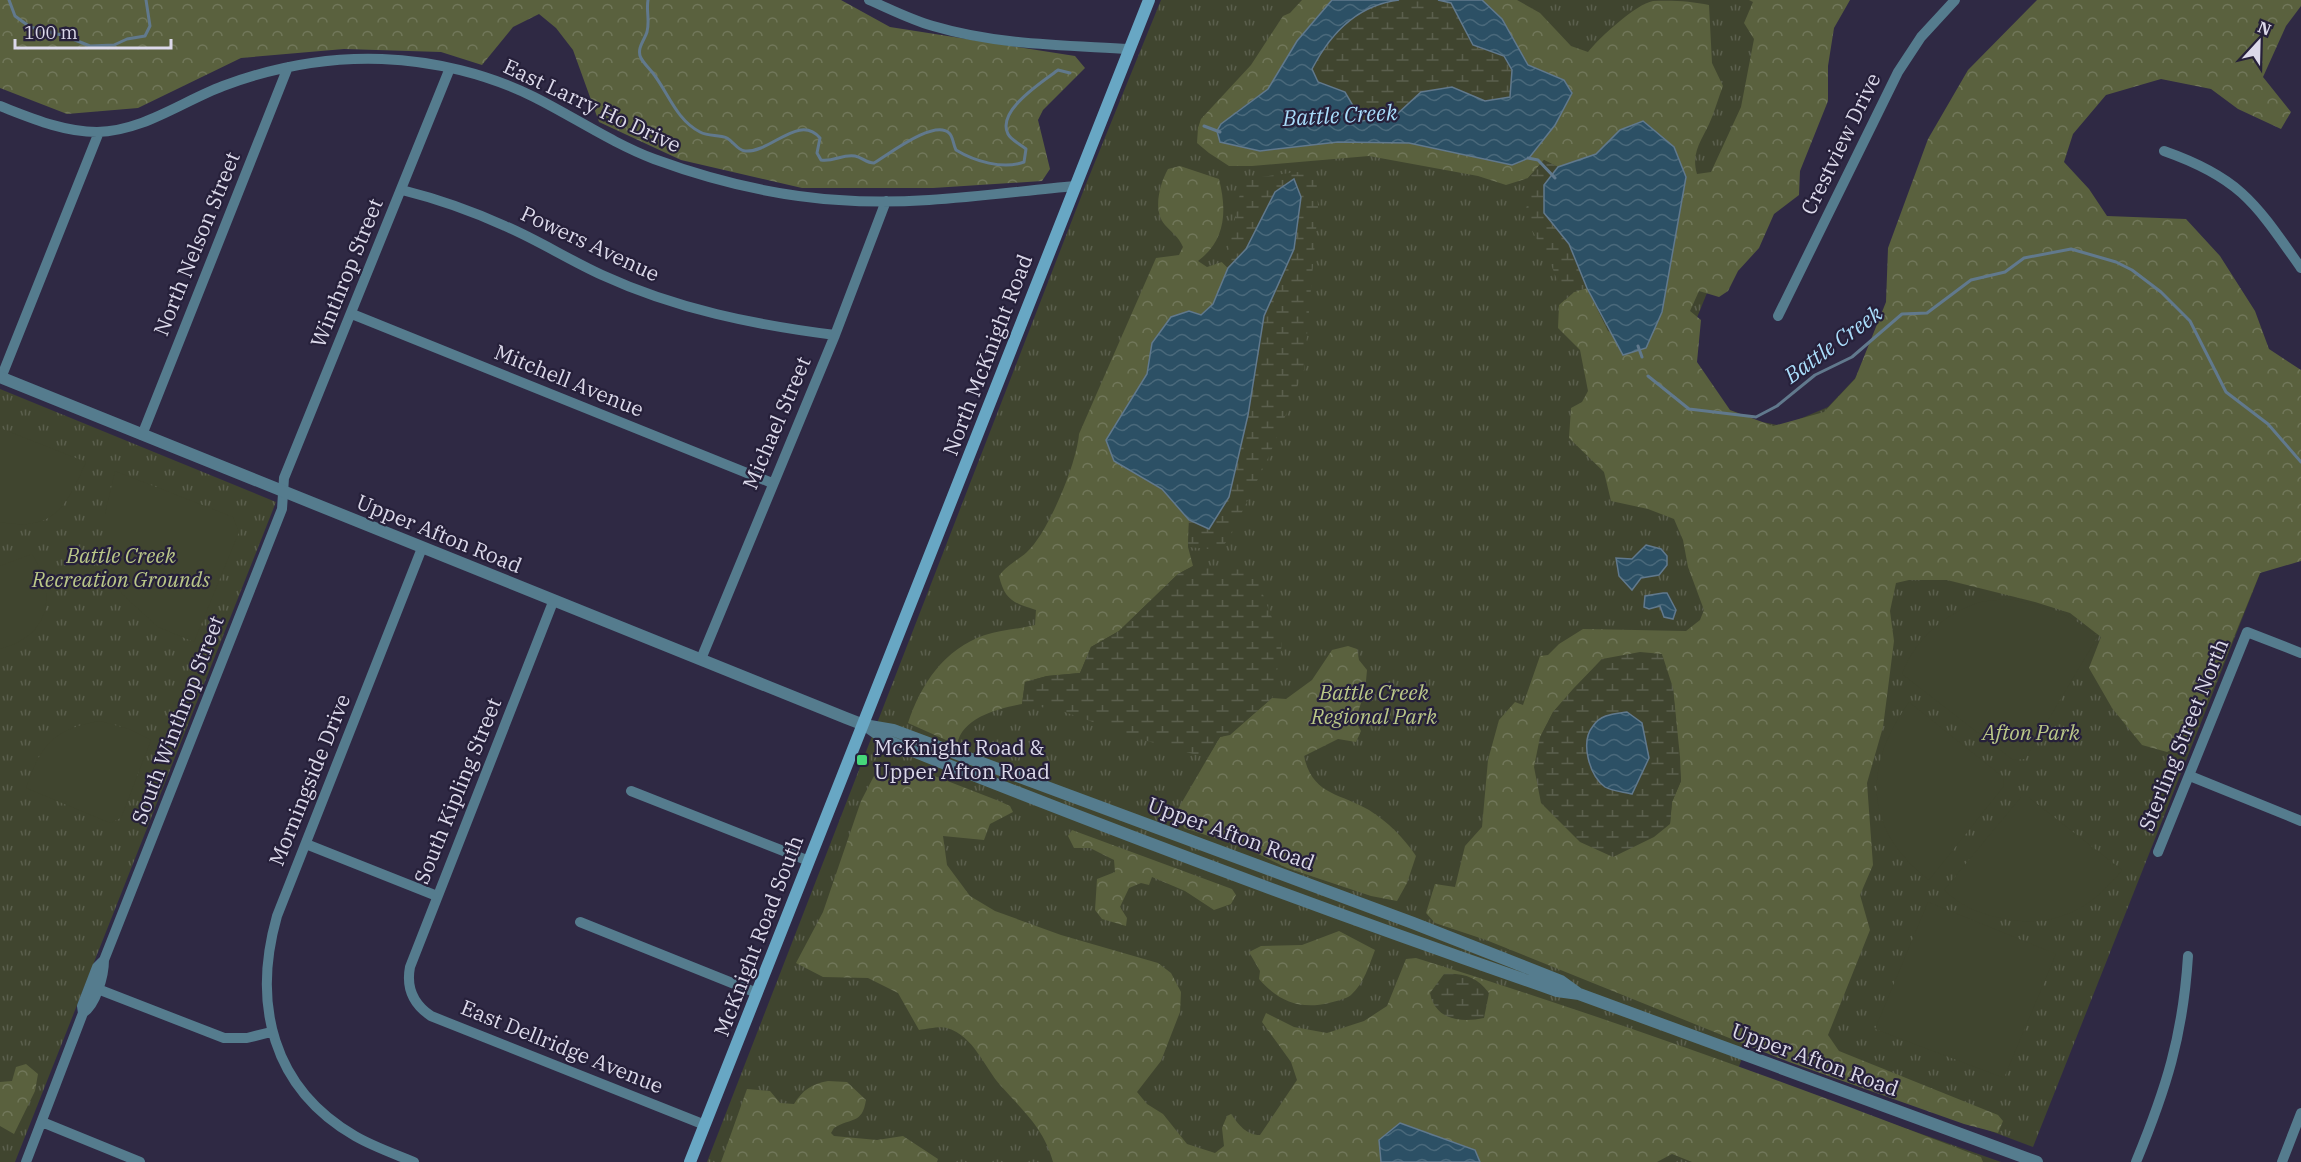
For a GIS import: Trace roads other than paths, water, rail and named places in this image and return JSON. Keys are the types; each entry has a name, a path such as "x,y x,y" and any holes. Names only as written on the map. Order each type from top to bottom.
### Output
{"main road":[{"name":"North McKnight Road","path":"864,724 1149,0"},
{"name":"McKnight Road South","path":"690,1162 864,724"}],"street":[{"path":"869,0 931,26 961,34 1027,44 1129,49"},
{"name":"Crestview Drive","path":"1778,315 1898,72 1921,37 1954,0"},
{"name":"East Larry Ho Drive","path":"0,106 63,129 99,132 136,125 223,86 288,67 334,60 382,59 450,68 501,83 533,96 613,140 686,170 771,192 842,201 886,201 1075,186"},
{"name":"North Nelson Street","path":"142,435 288,67"},
{"name":"Winthrop Street","path":"284,492 284,478 450,68"},
{"path":"1,377 99,132"},
{"path":"2164,151 2202,165 2241,190 2272,225 2301,268"},
{"name":"Powers Avenue","path":"402,190 441,200 507,226 603,276 676,303 753,323 835,335"},
{"name":"Michael Street","path":"701,659 835,335 886,201"},
{"name":"Mitchell Avenue","path":"352,314 772,483"},
{"name":"Upper Afton Road","path":"1,377 553,602 864,724 893,729 1413,923 1561,981 1579,994 2037,1162"},
{"name":"South Winthrop Street","path":"26,1162 83,1013 82,1006 94,987 98,967 104,960 282,508 284,492"},
{"name":"Morningside Drive","path":"271,1032 266,985 270,940 277,916 422,548"},
{"name":"South Kipling Street","path":"412,996 408,978 410,967 553,602"},
{"name":"Sterling Street North","path":"2158,852 2247,632 2301,653"},
{"path":"2190,776 2301,821"},
{"path":"631,791 809,861"},
{"path":"306,844 437,897"},
{"path":"580,922 758,993"},
{"path":"2136,1162 2175,1054 2185,998 2188,956"},
{"path":"94,987 224,1038 248,1038 271,1032 296,1082 323,1113 356,1137 414,1162"},
{"name":"East Dellridge Avenue","path":"412,996 431,1016 705,1125"},
{"path":"2282,1162 2301,1113"},
{"path":"42,1122 140,1162"}],"water":[{"path":"1332,0 1399,0 1370,8 1346,23 1327,44 1312,69 1318,82 1345,92 1362,121 1395,116 1421,92 1452,87 1485,101 1510,97 1512,70 1504,56 1473,45 1451,3 1438,0 1482,0 1502,19 1528,65 1564,80 1572,93 1555,125 1529,158 1512,165 1409,143 1338,142 1260,151 1220,142 1217,131 1221,124 1268,89 1297,41"},
{"path":"1643,121 1674,147 1686,177 1662,312 1646,348 1623,355 1587,288 1569,244 1544,213 1544,185 1558,167 1596,154 1620,130"},
{"path":"1294,179 1301,197 1294,249 1264,316 1248,415 1229,497 1209,529 1189,520 1162,489 1114,461 1106,440 1147,374 1152,343 1171,317 1189,311 1201,315 1213,304 1228,268 1246,249 1275,192"},
{"path":"1646,545 1661,549 1667,556 1667,565 1659,575 1641,578 1632,590 1619,576 1616,558 1632,559"},
{"path":"1667,593 1676,610 1673,619 1664,617 1660,606 1649,609 1644,607 1645,596"},
{"path":"1627,712 1642,723 1649,758 1632,794 1605,787 1599,782 1591,767 1587,749 1589,733 1596,722 1608,715"},
{"path":"1400,1123 1475,1150 1480,1162 1381,1162 1379,1140"}],"waterway":[{"name":"Battle Creek","path":"9,0 15,16 30,27 65,36 90,46 114,45 127,39 145,36 150,26 146,0"},
{"name":"Battle Creek","path":"648,0 648,28 640,51 642,60 685,121 703,134 727,138 745,151 755,150 803,130 812,131 820,138 817,153 821,160 850,156 874,163 922,134 942,130 950,134 956,150 963,154 998,165 1016,164 1024,162 1026,149 1008,134 1006,125 1008,116 1022,98 1058,70 1070,73"},
{"name":"Battle Creek","path":"1204,126 1220,132"},
{"name":"Battle Creek","path":"1528,158 1538,160 1555,178"},
{"name":"Battle Creek","path":"1648,376 1689,409 1756,417 1777,406 1815,375 1852,357 1902,314 1927,313 1971,280 2005,272 2024,258 2071,249 2116,262 2132,270 2161,292 2190,321 2226,392 2268,424 2301,462"},
{"name":"Battle Creek","path":"1638,346 1642,357"}],"place":[{"name":"McKnight Road & Upper Afton Road","path":"862,760"}],"park label":[{"name":"Battle Creek Recreation Grounds","path":"121,568"},
{"name":"Battle Creek Regional Park","path":"1374,705"},
{"name":"Afton Park","path":"2031,733"}]}
